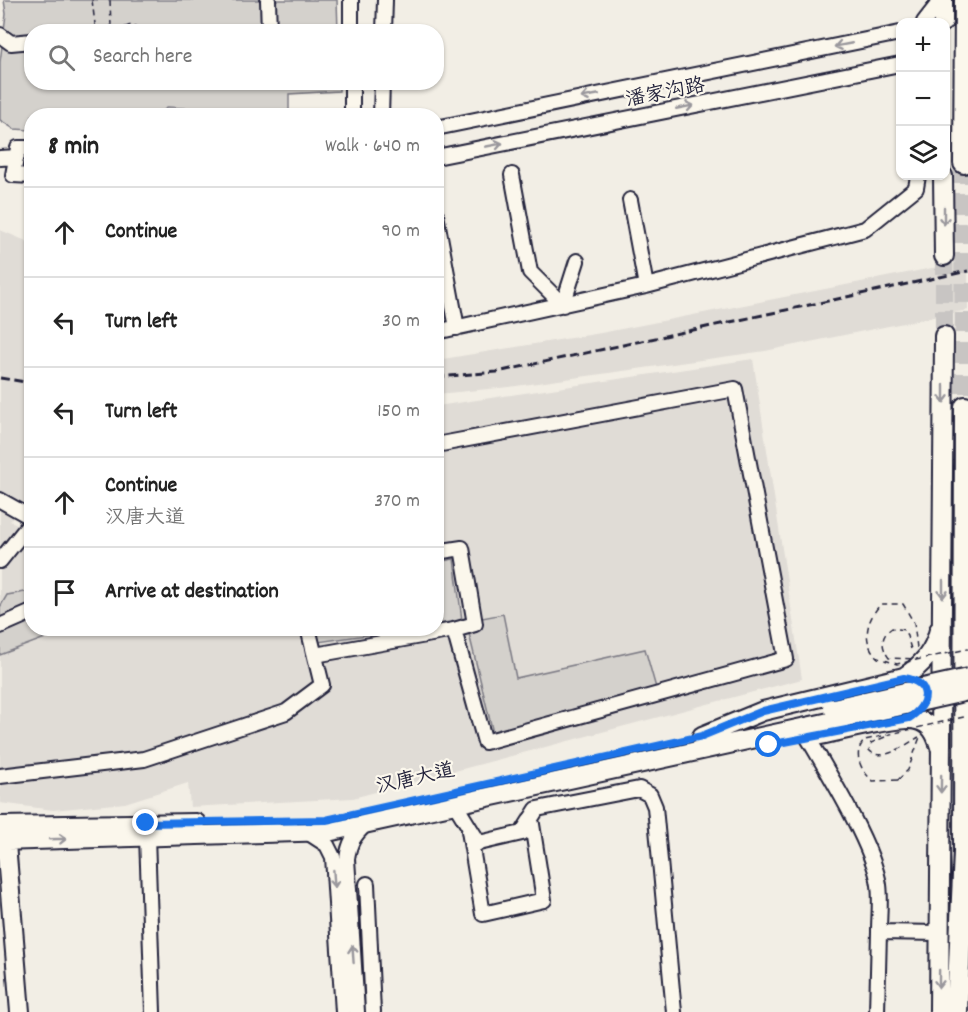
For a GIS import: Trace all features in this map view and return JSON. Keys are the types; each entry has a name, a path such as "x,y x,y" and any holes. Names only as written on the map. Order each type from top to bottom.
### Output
{"highway":[{"path":"964,163 965,0"},
{"path":"957,1012 964,852 965,407"}],"main road":[{"path":"942,0 943,18"},
{"path":"943,180 944,256"},
{"path":"939,1012 944,336"},
{"path":"904,678 922,665 936,645 943,614"},
{"path":"904,678 917,680 924,687 925,699 922,706 919,712 909,718 769,745 705,742 763,711 904,678"},
{"path":"833,714 968,678"},
{"path":"833,714 968,691"},
{"name":"汉唐大道","path":"2,834 326,820 833,714"},
{"path":"909,718 919,720 926,733 942,751"},
{"name":"汉唐大道","path":"2,834 147,836 332,831 533,787 705,742"},
{"path":"2,834 5,921 20,1012"}],"street":[{"path":"268,0 269,24"},
{"path":"351,0 351,24"},
{"path":"384,24 385,0"},
{"path":"927,18 942,0"},
{"path":"0,35 11,43 24,42"},
{"name":"潘家沟路","path":"444,126 896,35"},
{"name":"潘家沟路","path":"444,155 896,65"},
{"path":"352,90 352,108"},
{"path":"381,108 382,90"},
{"path":"24,148 18,148 13,175 24,176"},
{"path":"0,158 17,156"},
{"path":"512,175 530,272 563,305"},
{"path":"444,330 646,286 865,229 916,188 917,180"},
{"path":"630,200 646,286"},
{"path":"444,258 457,328"},
{"path":"563,305 578,261"},
{"path":"444,444 735,389 786,659 485,742 454,630"},
{"path":"0,500 24,515"},
{"path":"0,561 24,530"},
{"path":"444,551 462,548 476,624 444,632"},
{"path":"0,626 24,616"},
{"path":"0,776 144,759 286,712 322,685 310,636"},
{"path":"315,655 421,636"},
{"path":"808,738 834,783 868,853 879,884 877,1012"},
{"path":"468,826 483,914 544,900 533,787"},
{"path":"455,804 479,843 522,833 534,814 639,789 650,795 655,807 674,1012"},
{"path":"357,1012 347,859 354,835 366,824"},
{"path":"308,832 327,845 333,857 343,1012"},
{"path":"147,836 153,1012"},
{"path":"367,884 373,1012"},
{"path":"879,932 940,933"}],"path":[{"path":"92,0 95,24"},
{"path":"110,0 111,24"},
{"path":"917,648 910,612 903,604 881,604 872,614 867,630 872,652 888,663 968,649"},
{"path":"911,649 905,630 892,628 883,637 882,645 889,658 919,659"},
{"path":"926,733 908,770 898,780 873,781 860,765 858,756 860,745 866,740 968,716"},
{"path":"890,733 869,746 872,754 883,755 926,733"}],"shaded area":[{"path":"4,0 337,0 338,24 24,24 24,90 339,91 289,94 289,108 24,108 24,130 14,129 0,120 0,62 6,14"},
{"path":"0,230 24,240 24,506 10,521 24,527 24,636 444,636 444,405 753,359 802,679 353,798 190,807 188,783 125,803 53,810 0,803"},
{"path":"968,261 968,310 765,351 509,387 444,393 444,359 601,333"},
{"path":"454,559 462,620 444,623 444,561"},
{"path":"24,592 24,636 50,636 0,655 0,607 7,595"},
{"path":"503,614 516,678 645,649 656,688 493,733 466,621"},
{"path":"317,636 360,636 318,642"}],"tunnel":[{"path":"964,163 965,407"},
{"path":"944,256 944,336"}],"railway":[{"path":"444,376 497,372 968,271"},
{"path":"0,378 24,382"}],"route":[{"path":"146,823 326,820 702,736 763,711 904,678 917,680 924,687 925,699 919,712 909,718 769,745"}]}
